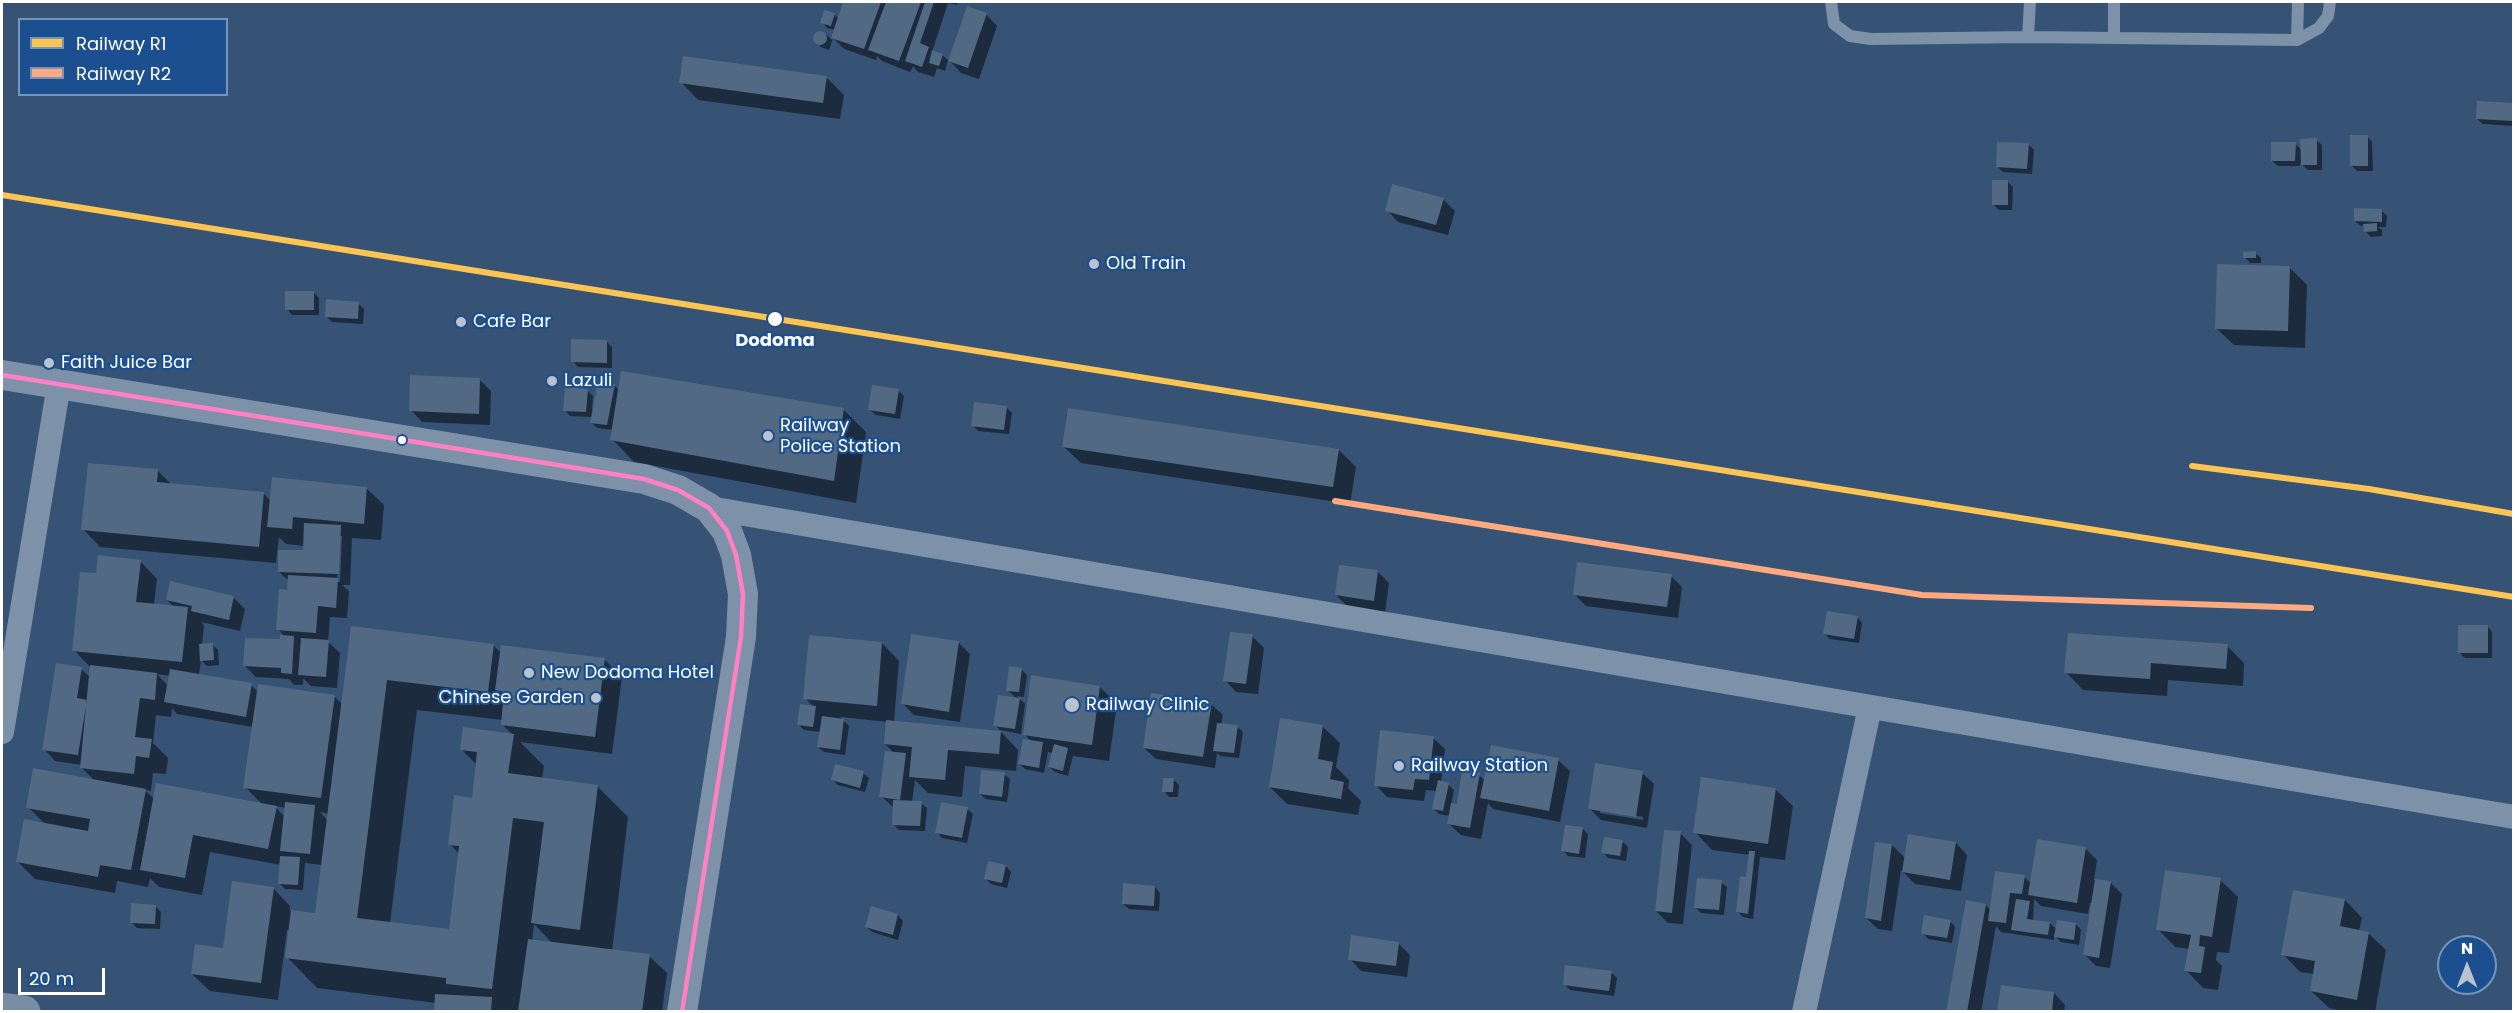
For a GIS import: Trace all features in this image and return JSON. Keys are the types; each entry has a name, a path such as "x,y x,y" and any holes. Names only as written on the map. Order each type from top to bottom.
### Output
{"main road":[{"path":"2,1009 24,1011"}],"street":[{"path":"2,375 644,479 678,490 709,508 2514,817"},
{"path":"2,732 59,384"},
{"path":"682,1011 741,637 743,594 736,555 727,531 709,508"},
{"path":"1804,1011 1870,707"}],"lane":[{"path":"1831,2 1834,24 1850,36 1871,39 2028,37 2297,40 2319,28 2328,16 2330,2"},
{"path":"2028,37 2030,2"},
{"path":"2114,2 2114,38"},
{"path":"2297,40 2298,2"}],"building":[{"path":"843,2 881,2 864,49 831,38"},
{"path":"886,2 921,2 899,61 868,50"},
{"path":"925,2 934,2 920,43 929,47 922,67 905,61"},
{"path":"967,6 987,13 968,68 948,61"},
{"path":"824,10 835,13 831,26 820,23"},
{"path":"820,31 825,33 827,38 825,43 820,45 815,43 813,38 815,33"},
{"path":"932,50 943,54 939,66 929,63"},
{"path":"683,56 827,76 823,103 679,83"},
{"path":"2477,101 2514,103 2513,121 2476,119"},
{"path":"2350,135 2368,135 2368,166 2350,166"},
{"path":"2317,138 2317,165 2301,165 2300,139"},
{"path":"1997,142 2029,143 2027,169 1996,167"},
{"path":"2271,142 2296,142 2295,161 2271,161"},
{"path":"1992,180 2008,180 2008,205 1992,205"},
{"path":"1392,184 1444,198 1436,225 1385,211"},
{"path":"2354,208 2382,209 2382,222 2354,221"},
{"path":"2377,223 2377,231 2364,232 2363,224"},
{"path":"2256,251 2256,258 2243,258 2243,252"},
{"path":"2217,264 2290,266 2288,331 2215,329"},
{"path":"285,291 314,291 314,310 285,310"},
{"path":"326,299 359,302 358,319 325,317"},
{"path":"571,339 607,340 607,363 571,362"},
{"path":"621,371 844,408 834,481 610,440"},
{"path":"410,375 480,378 479,414 409,411"},
{"path":"598,381 615,384 607,425 590,423"},
{"path":"872,385 899,389 895,414 868,410"},
{"path":"565,387 588,389 586,412 563,411"},
{"path":"974,402 1007,406 1004,430 971,426"},
{"path":"1068,408 1339,449 1333,487 1062,447"},
{"path":"88,463 158,469 157,482 264,492 259,547 81,530"},
{"path":"272,477 367,487 364,524 293,517 292,529 267,527"},
{"path":"304,523 341,525 339,574 278,572 278,550 303,550"},
{"path":"98,555 141,560 136,602 188,607 182,662 72,651 80,572 96,573"},
{"path":"1577,562 1672,574 1667,607 1573,595"},
{"path":"1339,565 1378,570 1374,601 1335,595"},
{"path":"288,575 338,578 336,608 318,606 316,633 276,630 279,589 287,590"},
{"path":"170,581 234,596 229,620 191,611 192,606 166,600"},
{"path":"1827,611 1858,616 1854,639 1823,634"},
{"path":"2458,625 2488,625 2488,653 2458,653"},
{"path":"351,626 494,644 488,692 387,680 357,918 449,929 459,846 448,845 454,795 472,798 477,752 460,750 463,727 514,734 508,773 598,785 580,930 531,923 544,822 513,818 492,989 446,984 446,978 285,958 291,910 315,913"},
{"path":"1230,632 1253,634 1246,684 1223,681"},
{"path":"2068,633 2228,644 2226,669 2151,663 2150,679 2064,673"},
{"path":"911,634 959,641 949,712 901,704"},
{"path":"280,635 294,636 292,674 281,673 281,668 243,666 245,638 280,639"},
{"path":"809,635 882,642 877,706 803,699"},
{"path":"301,638 329,640 326,677 298,675"},
{"path":"213,643 214,660 200,661 199,644"},
{"path":"501,645 605,658 595,737 501,725 504,692 495,690"},
{"path":"56,663 82,667 77,698 87,700 78,755 42,750"},
{"path":"90,665 157,673 155,700 140,698 135,737 152,739 149,758 136,756 134,774 80,768"},
{"path":"1009,666 1022,668 1019,692 1006,691"},
{"path":"170,669 252,683 246,717 164,702"},
{"path":"1031,675 1100,686 1092,745 1023,735"},
{"path":"258,684 335,695 321,798 243,788"},
{"path":"1151,693 1212,702 1203,757 1143,748"},
{"path":"998,695 1020,698 1015,729 993,726"},
{"path":"800,704 816,706 813,727 797,725"},
{"path":"822,716 844,719 840,750 817,747"},
{"path":"1280,718 1323,725 1318,759 1333,762 1330,779 1344,782 1341,799 1269,787"},
{"path":"886,720 1001,731 999,754 948,750 945,780 909,777 912,747 884,744"},
{"path":"1217,723 1238,725 1234,753 1213,751"},
{"path":"1380,730 1434,736 1429,780 1415,779 1413,790 1374,786"},
{"path":"1023,739 1043,742 1039,768 1018,764"},
{"path":"1054,744 1068,748 1063,771 1048,767"},
{"path":"1491,745 1559,758 1549,811 1480,798"},
{"path":"885,751 906,753 900,800 879,797"},
{"path":"1595,763 1643,771 1636,817 1588,809"},
{"path":"835,764 864,771 860,788 831,780"},
{"path":"33,768 146,789 131,870 100,865 98,877 16,862 24,819 88,831 90,819 26,808"},
{"path":"981,770 1005,772 1002,797 979,794"},
{"path":"1462,770 1480,773 1470,828 1447,824 1451,803 1457,804"},
{"path":"1701,777 1776,788 1768,844 1693,833"},
{"path":"1163,778 1174,778 1173,792 1162,792"},
{"path":"1438,780 1449,783 1443,811 1432,809"},
{"path":"156,783 277,806 268,849 193,835 185,878 140,870"},
{"path":"893,800 922,801 920,826 892,825"},
{"path":"285,802 315,805 310,854 280,851"},
{"path":"941,802 968,807 962,838 935,833"},
{"path":"1565,825 1583,827 1579,854 1561,851"},
{"path":"1664,830 1681,831 1672,913 1655,911"},
{"path":"1908,834 1956,842 1950,880 1902,872"},
{"path":"1604,837 1623,840 1620,856 1601,853"},
{"path":"2037,839 2086,847 2077,903 2028,895"},
{"path":"1875,842 1892,844 1881,921 1865,918"},
{"path":"1749,851 1755,851 1748,914 1736,912 1740,876 1746,877"},
{"path":"280,856 300,857 298,885 278,884"},
{"path":"988,861 1006,865 1002,883 984,879"},
{"path":"2165,870 2221,878 2212,937 2200,935 2199,946 2205,947 2201,973 2184,971 2191,935 2156,930"},
{"path":"1995,871 2025,875 2022,894 2010,893 2006,923 1988,921"},
{"path":"1697,878 1722,880 1719,910 1694,908"},
{"path":"2095,879 2111,881 2099,958 2083,955"},
{"path":"232,881 274,887 261,983 191,974 195,944 223,948"},
{"path":"1123,883 1155,886 1154,906 1122,904"},
{"path":"2293,890 2345,899 2340,926 2369,932 2357,1000 2310,991 2315,961 2281,955"},
{"path":"2016,899 2030,901 2027,919 2050,922 2048,935 2011,930"},
{"path":"1966,900 1986,904 1967,1012 1946,1012"},
{"path":"131,903 156,905 155,924 130,923"},
{"path":"871,906 898,914 893,935 865,927"},
{"path":"1924,915 1951,920 1947,938 1921,934"},
{"path":"2057,920 2076,923 2074,940 2054,937"},
{"path":"1351,935 1399,942 1396,966 1348,960"},
{"path":"528,939 650,954 642,1012 518,1012"},
{"path":"1565,965 1612,971 1609,991 1563,985"},
{"path":"2001,985 2054,992 2052,1012 1997,1012"},
{"path":"435,994 492,997 491,1012 434,1012"}],"rail line":[{"name":"R1","path":"2,195 2514,597"},
{"name":"R1","path":"2192,466 2369,489 2514,514"},
{"name":"R2","path":"1335,501 1922,595 2311,608"}],"transit line":[{"path":"2,375 644,479 678,490 709,508 727,531 736,555 743,594 741,637 682,1012"}],"place":[{"name":"Old Train","path":"1094,264"},
{"name":"Dodoma","path":"775,319"},
{"name":"Cafe Bar","path":"461,322"},
{"name":"Faith Juice Bar","path":"49,363"},
{"name":"Lazuli","path":"552,381"},
{"name":"Railway Police Station","path":"768,436"},
{"name":"New Dodoma Hotel","path":"529,673"},
{"name":"Chinese Garden","path":"596,698"},
{"name":"Railway Clinic","path":"1072,705"},
{"name":"Railway Station","path":"1399,766"}]}
